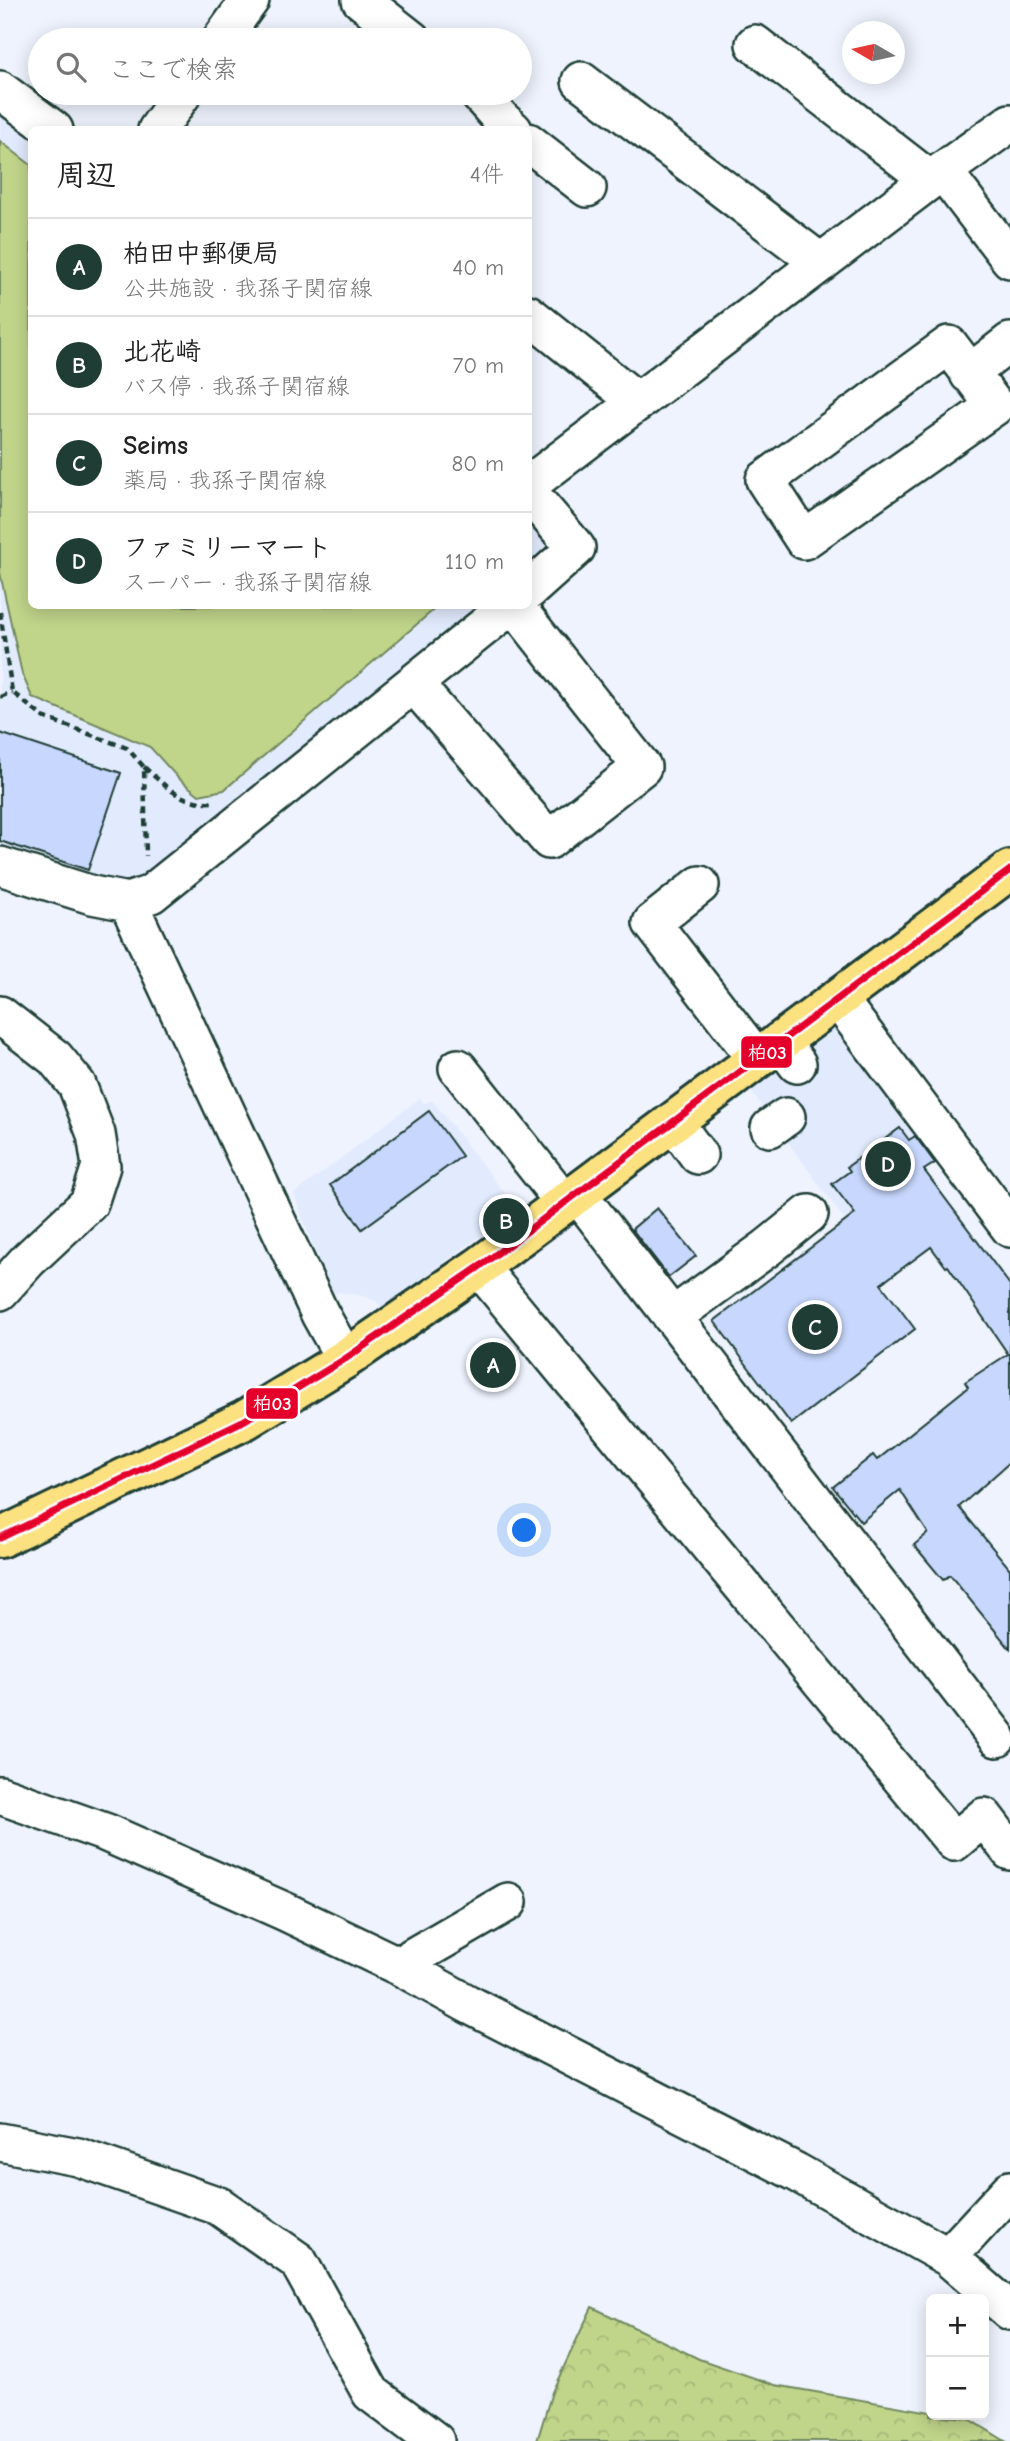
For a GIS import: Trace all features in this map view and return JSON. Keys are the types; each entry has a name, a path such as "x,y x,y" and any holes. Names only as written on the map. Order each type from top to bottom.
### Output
{"main road":[{"path":"0,1538 245,1420 345,1359 479,1267 673,1121 778,1055 838,999 1010,870"}],"street":[{"path":"230,28 250,0"},
{"path":"361,0 397,28"},
{"path":"755,44 937,176 1010,259"},
{"path":"581,81 821,263"},
{"path":"0,90 49,126"},
{"path":"160,126 175,105"},
{"path":"489,105 509,126"},
{"path":"532,482 1010,123"},
{"path":"532,145 587,188"},
{"path":"532,317 638,402"},
{"path":"969,374 1010,342"},
{"path":"948,345 969,374 995,406 804,540 765,481 948,345"},
{"path":"532,497 576,548 551,573 532,587"},
{"path":"0,866 92,895 139,898 506,609"},
{"path":"414,684 549,840 642,767 517,609"},
{"path":"699,885 652,923 778,1055"},
{"path":"139,898 308,1289 345,1359"},
{"path":"838,999 1010,1228"},
{"path":"0,1015 55,1058 77,1085 96,1133 101,1166 89,1203 28,1260 0,1291"},
{"path":"458,1068 672,1317 997,1738"},
{"path":"673,1121 698,1155"},
{"path":"672,1317 809,1214"},
{"path":"479,1267 954,1842 984,1817 1010,1851"},
{"path":"0,1795 107,1833 286,1912 403,1968 796,2172 948,2257 1010,2311"},
{"path":"403,1968 413,1957 508,1902"},
{"path":"0,2142 78,2157 219,2206 298,2261 371,2393 435,2441"},
{"path":"948,2257 1010,2190"}],"path":[{"path":"0,612 12,692 43,717 127,748 144,767 146,887 139,898"},
{"path":"0,697 12,692"}],"shaded area":[{"path":"0,104 28,127 28,609 488,609 189,857 127,889 0,852"},
{"path":"532,518 551,540 548,559 532,572"},
{"path":"842,1019 946,1155 852,1230 750,1090"},
{"path":"420,1098 424,1104 432,1100 517,1209 382,1308 376,1301 366,1297 340,1292 330,1295 294,1194"}],"green space":[{"path":"0,141 28,163 28,609 435,609 224,790 199,795 178,778 150,747 32,697 22,674 0,573"},
{"path":"592,2307 699,2359 775,2385 926,2411 926,2420 971,2420 1005,2441 537,2441 552,2392"}],"building":[{"path":"0,733 121,773 88,870 0,841"},
{"path":"429,1111 462,1156 362,1229 330,1185"},
{"path":"900,1128 909,1140 915,1136 935,1163 924,1170 1010,1285 1010,1462 959,1507 1010,1569 1010,1649 950,1575 943,1580 914,1545 928,1533 900,1490 861,1522 833,1487 873,1455 877,1460 968,1387 965,1382 1008,1354 948,1266 946,1267 931,1247 881,1284 915,1329 791,1424 714,1321 855,1214 832,1184 850,1171 847,1167"},
{"path":"657,1208 696,1256 669,1277 632,1229"}],"transit line":[{"name":"柏03","path":"0,1538 245,1420 345,1359 479,1267 1010,870"}],"place":[{"name":"ファミリーマート","path":"888,1164"},
{"name":"北花崎","path":"506,1221"},
{"name":"Seims","path":"815,1327"},
{"name":"柏田中郵便局","path":"493,1365"}]}
